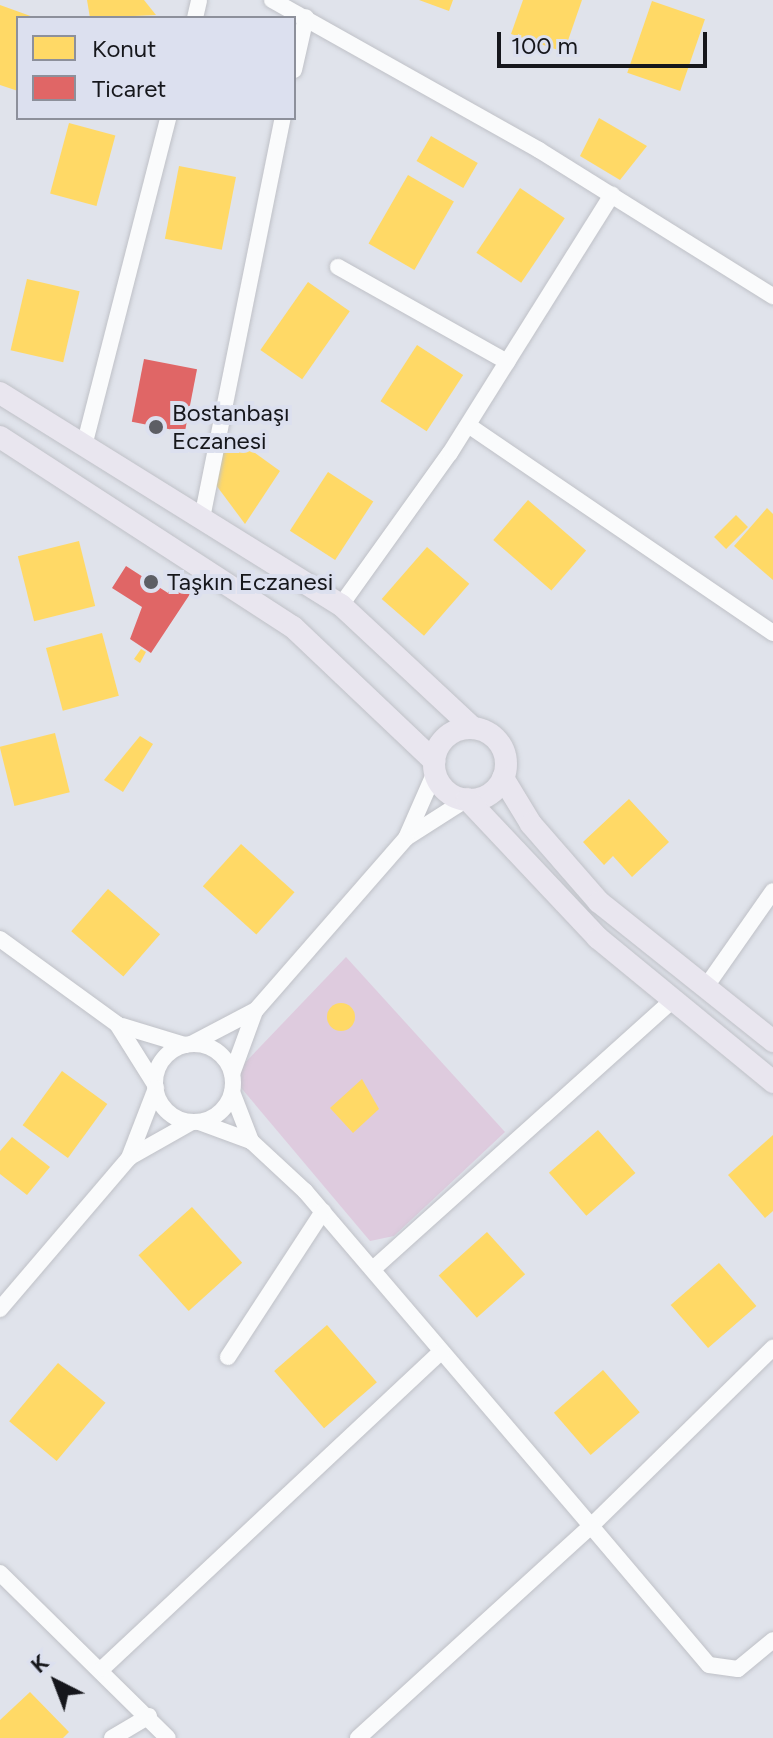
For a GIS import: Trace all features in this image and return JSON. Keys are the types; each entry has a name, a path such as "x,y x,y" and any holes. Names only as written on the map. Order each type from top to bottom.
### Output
{"main road":[{"path":"0,393 341,605 473,728 501,745 503,778 531,824 599,902 773,1041"},
{"path":"0,437 293,627 435,767 447,791 467,799 598,938 773,1082"},
{"path":"435,767 443,740 473,728"},
{"path":"467,799 489,794 503,778"}],"street":[{"path":"272,0 612,195 773,296"},
{"path":"296,61 306,17"},
{"path":"84,446 167,120"},
{"path":"202,518 283,120"},
{"path":"341,605 468,425 612,195"},
{"path":"338,267 507,362"},
{"path":"468,425 773,633"},
{"path":"406,838 435,767"},
{"path":"467,799 406,838 256,1010 232,1074 232,1092 251,1141 323,1211 709,1665 738,1669 773,1640"},
{"path":"705,988 773,891"},
{"path":"0,939 117,1024 141,1053 163,1107 251,1141"},
{"path":"373,1269 672,1001"},
{"path":"0,1309 129,1158 164,1058 256,1010"},
{"path":"117,1024 188,1045 213,1048 232,1074"},
{"path":"129,1158 196,1122 216,1116 232,1092"},
{"path":"228,1357 323,1211"},
{"path":"358,1738 591,1526 773,1348"},
{"path":"103,1668 441,1352"},
{"path":"0,1573 103,1668 168,1738"},
{"path":"112,1738 149,1716"}],"shaded area":[{"path":"346,957 505,1132 394,1236 370,1241 237,1083 238,1070"}],"building: Konut":[{"path":"87,0 144,0 156,15 134,16 90,16"},
{"path":"419,0 453,0 449,11"},
{"path":"523,0 582,0 564,52 511,34"},
{"path":"652,1 705,19 680,91 627,73"},
{"path":"0,5 30,16 16,16 16,90 0,85"},
{"path":"599,118 647,146 620,180 580,156"},
{"path":"69,123 115,135 96,206 50,194"},
{"path":"431,136 478,163 463,188 416,161"},
{"path":"179,166 236,177 222,250 165,239"},
{"path":"408,175 454,202 414,270 368,243"},
{"path":"520,188 565,218 521,283 476,253"},
{"path":"27,279 80,291 63,362 11,350"},
{"path":"308,282 350,311 302,379 260,350"},
{"path":"417,345 463,375 427,431 381,401"},
{"path":"227,433 280,471 245,524 216,485"},
{"path":"328,472 373,501 335,560 290,531"},
{"path":"528,500 586,551 551,591 493,540"},
{"path":"767,508 773,514 773,580 734,546"},
{"path":"736,515 748,527 726,549 714,537"},
{"path":"79,541 95,606 34,621 18,556"},
{"path":"427,547 469,584 424,636 382,599"},
{"path":"102,633 119,696 63,711 46,648"},
{"path":"141,649 146,652 140,663 134,659"},
{"path":"55,733 70,792 14,806 0,747"},
{"path":"140,736 153,744 123,792 104,780"},
{"path":"629,799 669,842 632,877 613,856 604,865 583,842"},
{"path":"241,844 295,892 256,935 203,886"},
{"path":"108,889 160,934 123,977 71,931"},
{"path":"341,1003 351,1007 355,1017 351,1027 341,1031 331,1027 327,1017 331,1007"},
{"path":"62,1071 107,1104 68,1158 23,1125"},
{"path":"362,1079 379,1109 353,1133 330,1108"},
{"path":"598,1130 635,1173 586,1216 549,1173"},
{"path":"773,1135 773,1211 765,1218 728,1175"},
{"path":"12,1137 50,1167 27,1195 0,1174 0,1151"},
{"path":"192,1207 242,1263 189,1311 138,1255"},
{"path":"487,1232 525,1274 477,1318 439,1275"},
{"path":"719,1263 756,1306 708,1348 671,1305"},
{"path":"327,1325 377,1382 324,1428 274,1371"},
{"path":"58,1363 105,1403 57,1461 9,1421"},
{"path":"603,1370 640,1412 591,1455 554,1413"},
{"path":"30,1692 69,1732 63,1738 0,1738 0,1720"}],"building: Ticaret":[{"path":"144,359 197,369 185,432 132,422"},
{"path":"126,566 168,593 177,577 194,588 151,653 130,639 142,607 112,588"}],"place":[{"name":"Bostanbaşı Eczanesi","path":"156,427"},
{"name":"Taşkın Eczanesi","path":"151,582"}]}
